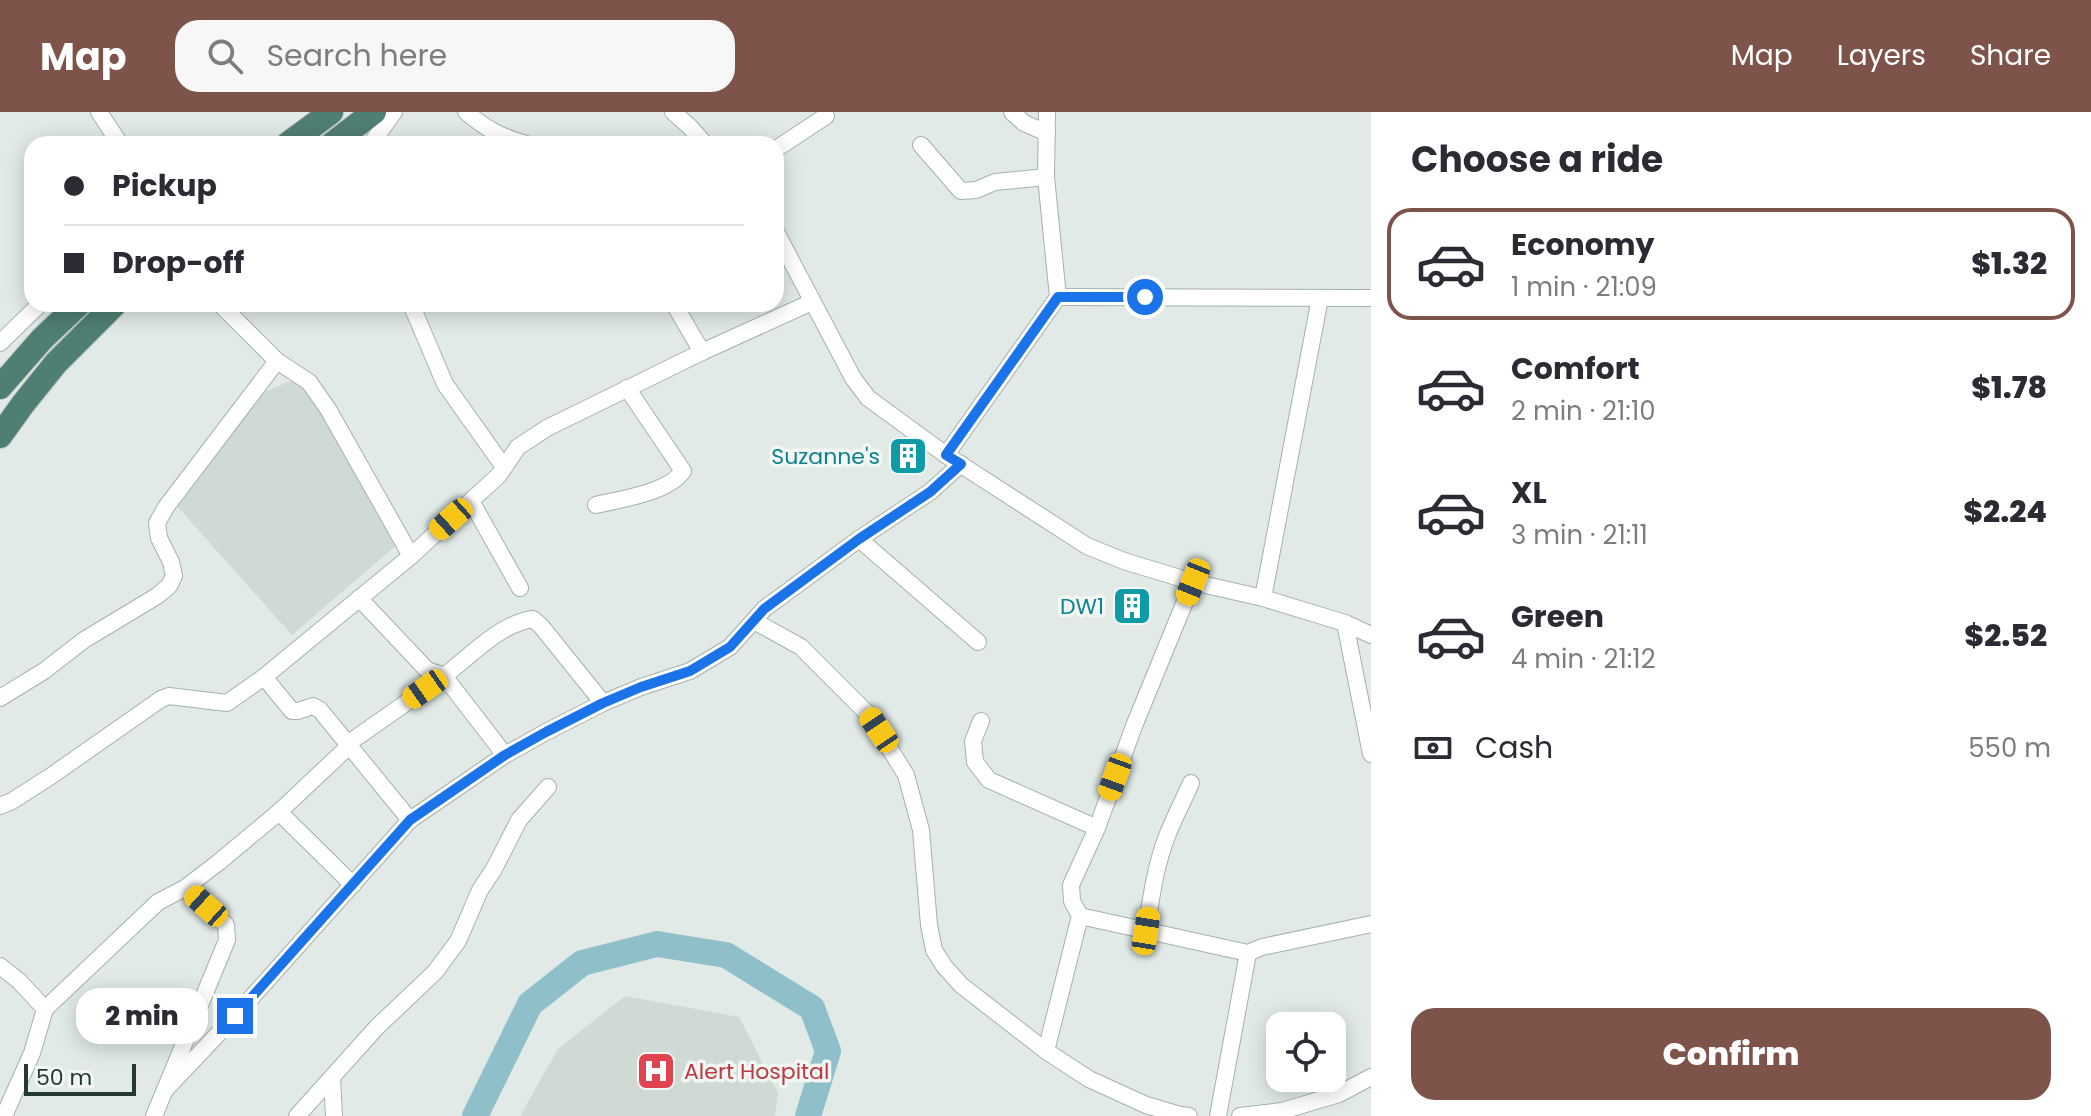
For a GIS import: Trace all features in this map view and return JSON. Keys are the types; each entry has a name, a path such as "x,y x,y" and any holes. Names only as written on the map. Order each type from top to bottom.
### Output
{"highway":[{"path":"297,136 331,112"},
{"path":"354,136 374,112"},
{"path":"357,136 393,112"},
{"path":"0,387 71,312"},
{"path":"0,436 56,363 107,312"}],"street":[{"path":"99,112 115,136"},
{"path":"466,112 499,136"},
{"path":"673,112 698,136"},
{"path":"1012,112 1024,123 1047,133"},
{"path":"946,455 1058,297 1046,177 1047,112"},
{"path":"784,144 826,116"},
{"path":"921,145 961,191 976,190 995,182 1046,177"},
{"path":"784,248 853,378 868,398 946,455 1087,546 1193,582 1263,598 1345,623 1371,635"},
{"path":"1058,297 1371,298"},
{"path":"1263,598 1320,298"},
{"path":"0,806 51,776 161,699 169,696 227,703 264,677 411,556 499,475 518,447 547,428 812,302"},
{"path":"0,343 32,312"},
{"path":"228,312 277,361 309,382 328,409 411,556"},
{"path":"414,312 445,384 504,467"},
{"path":"679,312 702,352"},
{"path":"0,698 169,586 174,576 159,538 157,523 277,361"},
{"path":"596,505 661,488 680,477 683,471 627,388"},
{"path":"165,1090 410,820 505,755 603,703 690,671 730,647 764,609 859,539 930,492 961,464"},
{"path":"471,501 520,588"},
{"path":"859,539 978,642"},
{"path":"1046,1051 1080,916 1072,901 1071,885 1097,828 1134,726 1193,582"},
{"path":"359,598 427,670 444,676 505,755"},
{"path":"4,1116 32,1053 45,1009 158,902 185,888 219,862 279,812 353,740 508,628 533,619 603,703"},
{"path":"754,621 801,647 869,715 906,775 921,830 929,925 934,950 944,966 961,985 1046,1051 1089,1079 1146,1105 1189,1116"},
{"path":"1345,623 1371,754"},
{"path":"264,677 292,711 313,706 320,710 410,820"},
{"path":"981,721 973,741 975,762 989,780 1097,828"},
{"path":"1146,931 1159,860 1167,834 1191,783"},
{"path":"297,1116 377,1027 435,972 458,941 480,890 519,820 548,787"},
{"path":"279,812 353,885"},
{"path":"154,1116 227,940 226,925 185,888"},
{"path":"1080,916 1248,953 1262,947 1371,924"},
{"path":"1218,1116 1248,953"},
{"path":"0,966 45,1009"},
{"path":"1240,1116 1282,1111 1339,1094 1371,1077"},
{"path":"332,1078 334,1116"}],"shaded area":[{"path":"293,380 326,411 400,542 292,635 175,504 255,396"},
{"name":"Alert Hospital","path":"625,996 739,1017 778,1093 775,1116 520,1116 558,1049"}],"waterway":[{"path":"475,1116 530,1004 582,963 657,944 726,955 812,1008 828,1051 808,1116"}],"place":[{"name":"Suzanne's","path":"908,456"},
{"name":"DW1","path":"1132,606"},
{"name":"Alert Hospital","path":"656,1071"}],"route":[{"path":"235,1016 410,820 505,755 546,732 603,703 690,671 730,647 764,609 945,480 961,464 946,455 1058,297 1145,297"}]}
